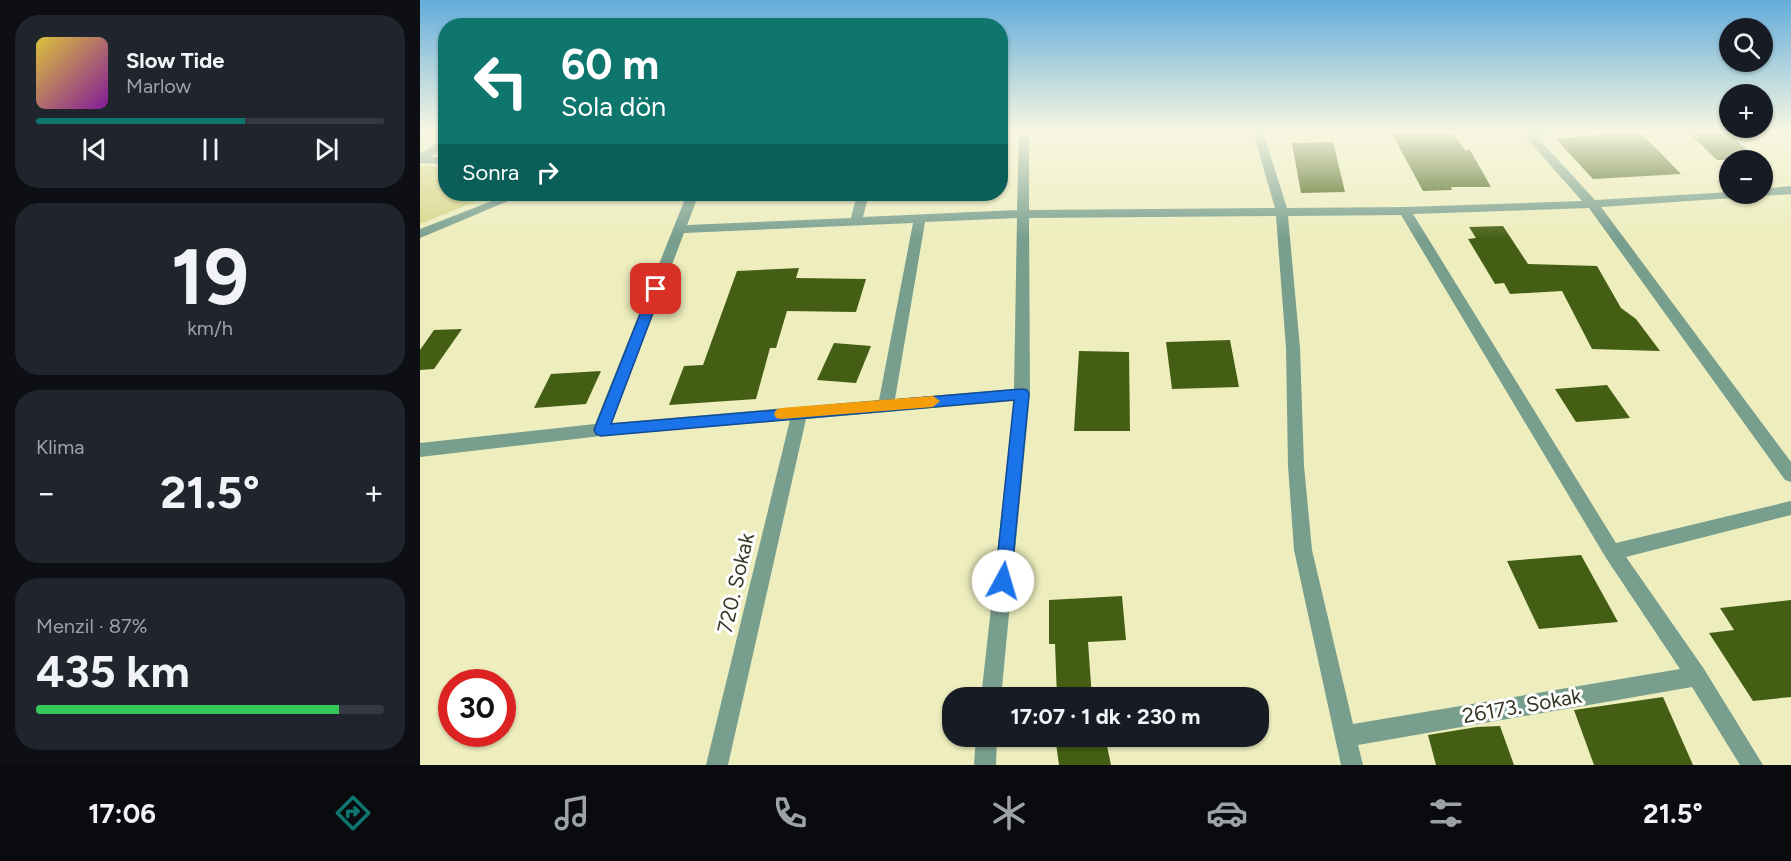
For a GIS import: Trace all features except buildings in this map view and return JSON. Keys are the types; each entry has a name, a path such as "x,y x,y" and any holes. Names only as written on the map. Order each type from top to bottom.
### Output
{"street":[{"path":"992,687 1022,394 1024,168"},
{"path":"1269,168 1282,211 1293,348 1296,466 1303,550 1352,765"},
{"path":"1559,168 1592,204 1791,475"},
{"path":"1773,192 1791,190"},
{"path":"680,229 1023,214 1406,211 1592,204 1719,196"},
{"path":"420,234 502,201"},
{"path":"601,430 690,201"},
{"path":"856,221 861,201"},
{"path":"1406,211 1612,552 1697,676 1752,765"},
{"path":"886,405 920,218"},
{"path":"420,450 601,430 1022,394"},
{"name":"720. Sokak","path":"717,765 800,412"},
{"path":"1612,552 1791,508"},
{"name":"26173. Sokak","path":"1347,736 1697,676"},
{"path":"985,765 986,747"}],"shaded area":[{"path":"420,168 438,168 438,201 477,201 420,224"}],"slow traffic":[{"path":"781,414 933,401"}],"route":[{"path":"656,289 601,430 1022,394 1003,581"}]}
